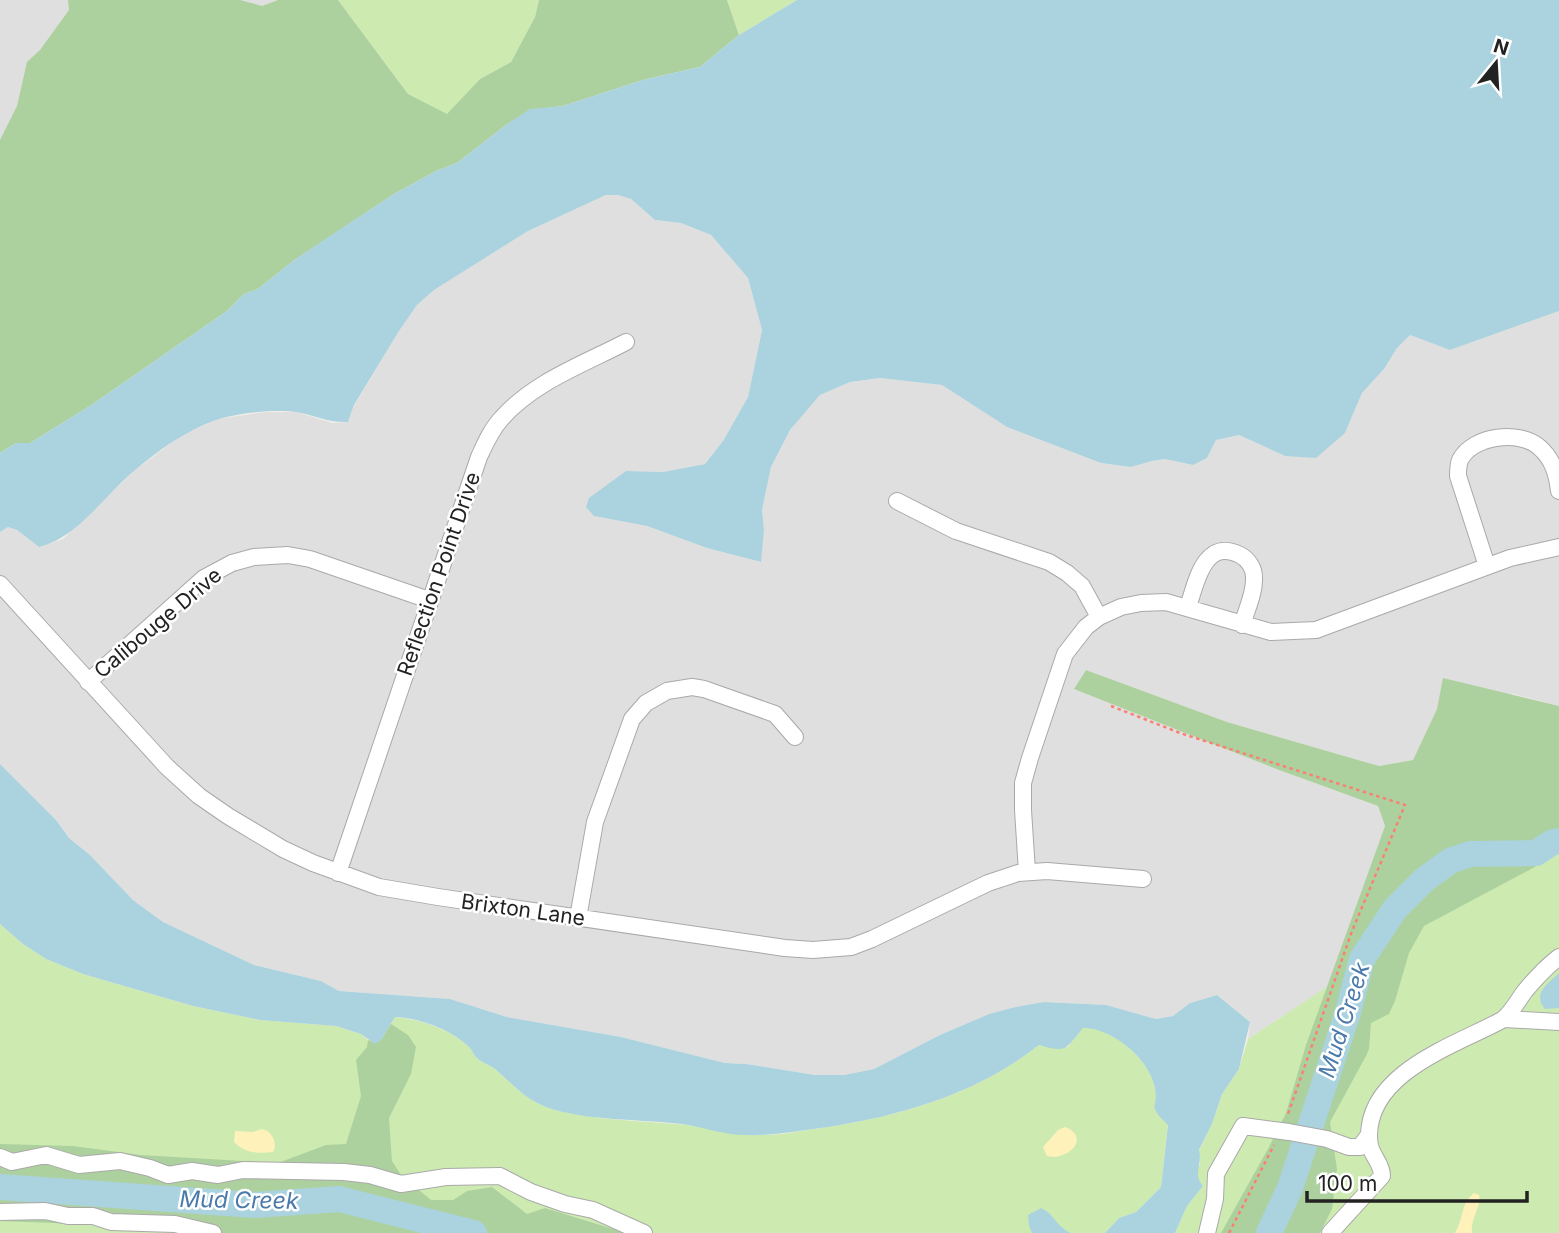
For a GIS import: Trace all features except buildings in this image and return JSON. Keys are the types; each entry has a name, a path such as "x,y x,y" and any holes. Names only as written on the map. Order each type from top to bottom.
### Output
{"street":[{"name":"Reflection Point Drive","path":"338,873 479,457 499,420 539,387 626,342"},
{"path":"1487,566 1458,476 1459,464 1467,452 1490,440 1504,437 1530,441 1539,447 1553,464 1559,491"},
{"path":"897,502 956,531 1049,562 1082,586 1099,617"},
{"path":"1027,872 1023,783 1030,758 1065,654 1086,627 1099,617 1121,607 1166,602 1271,632 1316,630 1510,558 1559,547"},
{"path":"1188,607 1203,563 1219,552 1238,554 1250,564 1255,577 1242,625"},
{"name":"Calibouge Drive","path":"88,682 204,578 232,563 254,557 288,555 310,559 429,600"},
{"name":"Brixton Lane","path":"0,584 167,767 199,796 273,844 338,873 379,887 785,948 835,949 851,947 872,939 988,883 1027,872 1046,871 1143,879"},
{"path":"578,918 595,822 628,728 646,703 667,691 692,687 704,689 775,714 795,737"},
{"path":"1330,1233 1379,1181 1382,1170 1366,1145 1378,1100 1422,1059 1504,1019 1536,978 1559,957"},
{"path":"1516,1004 1517,1015 1529,1021"},
{"path":"1504,1019 1559,1022"},
{"path":"1207,1233 1215,1199 1216,1174 1241,1128 1248,1126 1327,1139 1344,1146 1366,1145"},
{"path":"0,1157 12,1162 46,1154 79,1165 120,1161 168,1175 192,1171 218,1175 243,1170 344,1172 370,1175 401,1184 446,1177 500,1176 542,1196 593,1210 644,1233"},
{"path":"0,1212 46,1211 68,1216 93,1216 111,1222 174,1224 213,1233"}],"path":[{"path":"1111,706 1180,733 1405,805 1352,930 1285,1132 1229,1233"}],"shaded area":[{"path":"0,0 318,0 0,171"},
{"path":"606,195 631,199 655,220 681,223 711,235 748,278 762,330 748,397 723,441 705,464 663,472 626,471 594,516 647,526 707,548 760,562 764,530 762,510 771,467 790,430 820,395 850,382 880,378 942,385 1007,427 1101,463 1131,467 1165,459 1193,465 1207,458 1216,440 1239,435 1285,456 1345,433 1362,393 1410,335 1450,350 1559,311 1559,706 1513,694 1437,709 1413,760 1379,766 1227,722 1086,670 1075,689 1378,806 1385,826 1329,986 1248,1039 1250,1022 1217,995 1190,1003 1173,1016 1156,1019 1106,1005 1044,1002 989,1014 940,1035 874,1069 844,1075 815,1075 725,1063 621,1037 507,1017 450,999 339,991 321,981 254,965 163,922 133,900 90,855 69,838 56,820 0,764 0,532 8,527 17,530 39,547 63,539 134,471 182,435 218,419 264,412 296,412 333,423 348,422 354,406 399,331 417,305 434,290 528,231"}],"green space":[{"path":"68,0 240,0 262,6 278,0 338,0 408,94 447,114 480,79 511,62 535,17 539,0 727,0 739,35 700,67 643,80 563,106 530,110 457,163 394,194 293,261 258,289 244,294 227,311 90,406 30,443 16,443 0,453 0,140 17,106 27,62 40,50 69,10"},
{"path":"338,0 539,0 535,17 511,62 480,79 447,115 408,94"},
{"path":"727,0 797,0 739,35"},
{"path":"1086,670 1227,722 1379,766 1413,760 1437,709 1443,678 1559,706 1559,835 1535,867 1424,926 1409,953 1389,1014 1371,1023 1369,1049 1330,1122 1337,1169 1332,1209 1320,1233 1221,1233 1286,1113 1306,1045 1385,826 1378,806 1074,689"},
{"path":"1559,835 1559,1233 1175,1233 1187,1206 1203,1186 1198,1181 1196,1172 1200,1164 1199,1151 1222,1094 1239,1069 1248,1039 1406,935 1534,867"},
{"path":"0,924 46,959 83,974 193,1006 260,1020 336,1026 361,1034 368,1040 391,1024 395,1017 424,1023 461,1040 479,1060 495,1069 531,1100 560,1111 744,1134 784,1134 903,1111 961,1091 988,1078 1039,1045 1068,1047 1083,1027 1093,1028 1103,1031 1130,1048 1151,1077 1158,1115 1168,1124 1161,1187 1136,1212 1119,1218 1105,1233 0,1233"},
{"path":"391,1024 408,1035 416,1047 411,1074 389,1118 392,1161 401,1175 431,1200 453,1200 467,1191 492,1187 527,1214 545,1208 626,1233 191,1233 104,1225 0,1221 0,1144 73,1146 141,1155 278,1163 326,1145 346,1144 361,1096 356,1060 367,1047 368,1040 375,1043 381,1040"}],"sand":[{"path":"1065,1127 1076,1137 1074,1148 1062,1155 1047,1156 1043,1147 1058,1130"},
{"path":"262,1129 273,1138 273,1152 252,1152 234,1142 235,1131 253,1132"},
{"path":"1474,1193 1479,1195 1479,1204 1472,1233 1455,1233 1466,1202"}],"water":[{"path":"797,0 1559,0 1559,311 1450,350 1410,335 1362,393 1345,433 1316,458 1285,456 1239,435 1216,440 1207,458 1193,465 1165,459 1131,467 1101,463 1007,427 942,385 880,378 850,382 820,395 790,430 771,467 762,510 764,530 761,562 707,548 647,526 594,516 586,507 589,498 626,471 663,472 705,464 723,441 748,397 762,330 748,278 711,235 681,223 655,220 631,199 606,195 528,231 434,290 417,305 399,331 354,405 348,422 277,411 216,420 183,435 153,456 123,481 90,515 53,542 39,547 17,530 8,527 0,532 0,453 16,443 30,443 90,406 227,311 244,294 258,289 293,261 394,194 457,163 530,109 563,106 643,80 700,67 739,35"},
{"path":"0,764 56,820 69,838 90,855 133,900 163,922 254,965 321,981 339,991 450,999 507,1017 621,1037 725,1063 815,1075 844,1075 874,1069 940,1035 989,1014 1044,1002 1106,1005 1156,1019 1173,1016 1190,1003 1217,995 1250,1022 1239,1069 1222,1094 1212,1124 1199,1150 1198,1177 1203,1186 1187,1206 1175,1233 1105,1233 1119,1218 1136,1212 1161,1187 1168,1125 1154,1107 1156,1094 1146,1066 1123,1043 1110,1035 1083,1028 1061,1049 1039,1045 988,1078 932,1102 873,1118 796,1131 737,1135 682,1124 561,1112 531,1100 495,1069 479,1060 461,1040 424,1022 395,1017 381,1040 375,1044 361,1034 336,1026 260,1020 193,1006 83,974 46,959 0,924"},
{"path":"1559,973 1559,1008 1545,1009 1541,1004 1541,994"},
{"path":"1041,1208 1071,1233 1032,1233 1028,1215"}],"waterway":[{"name":"Mud Creek","path":"1269,1233 1290,1188 1348,1012 1362,959 1395,909 1424,880 1450,861 1470,854 1536,853 1559,841"},
{"name":"Mud Creek","path":"0,1187 255,1205 339,1199 474,1233"}]}
